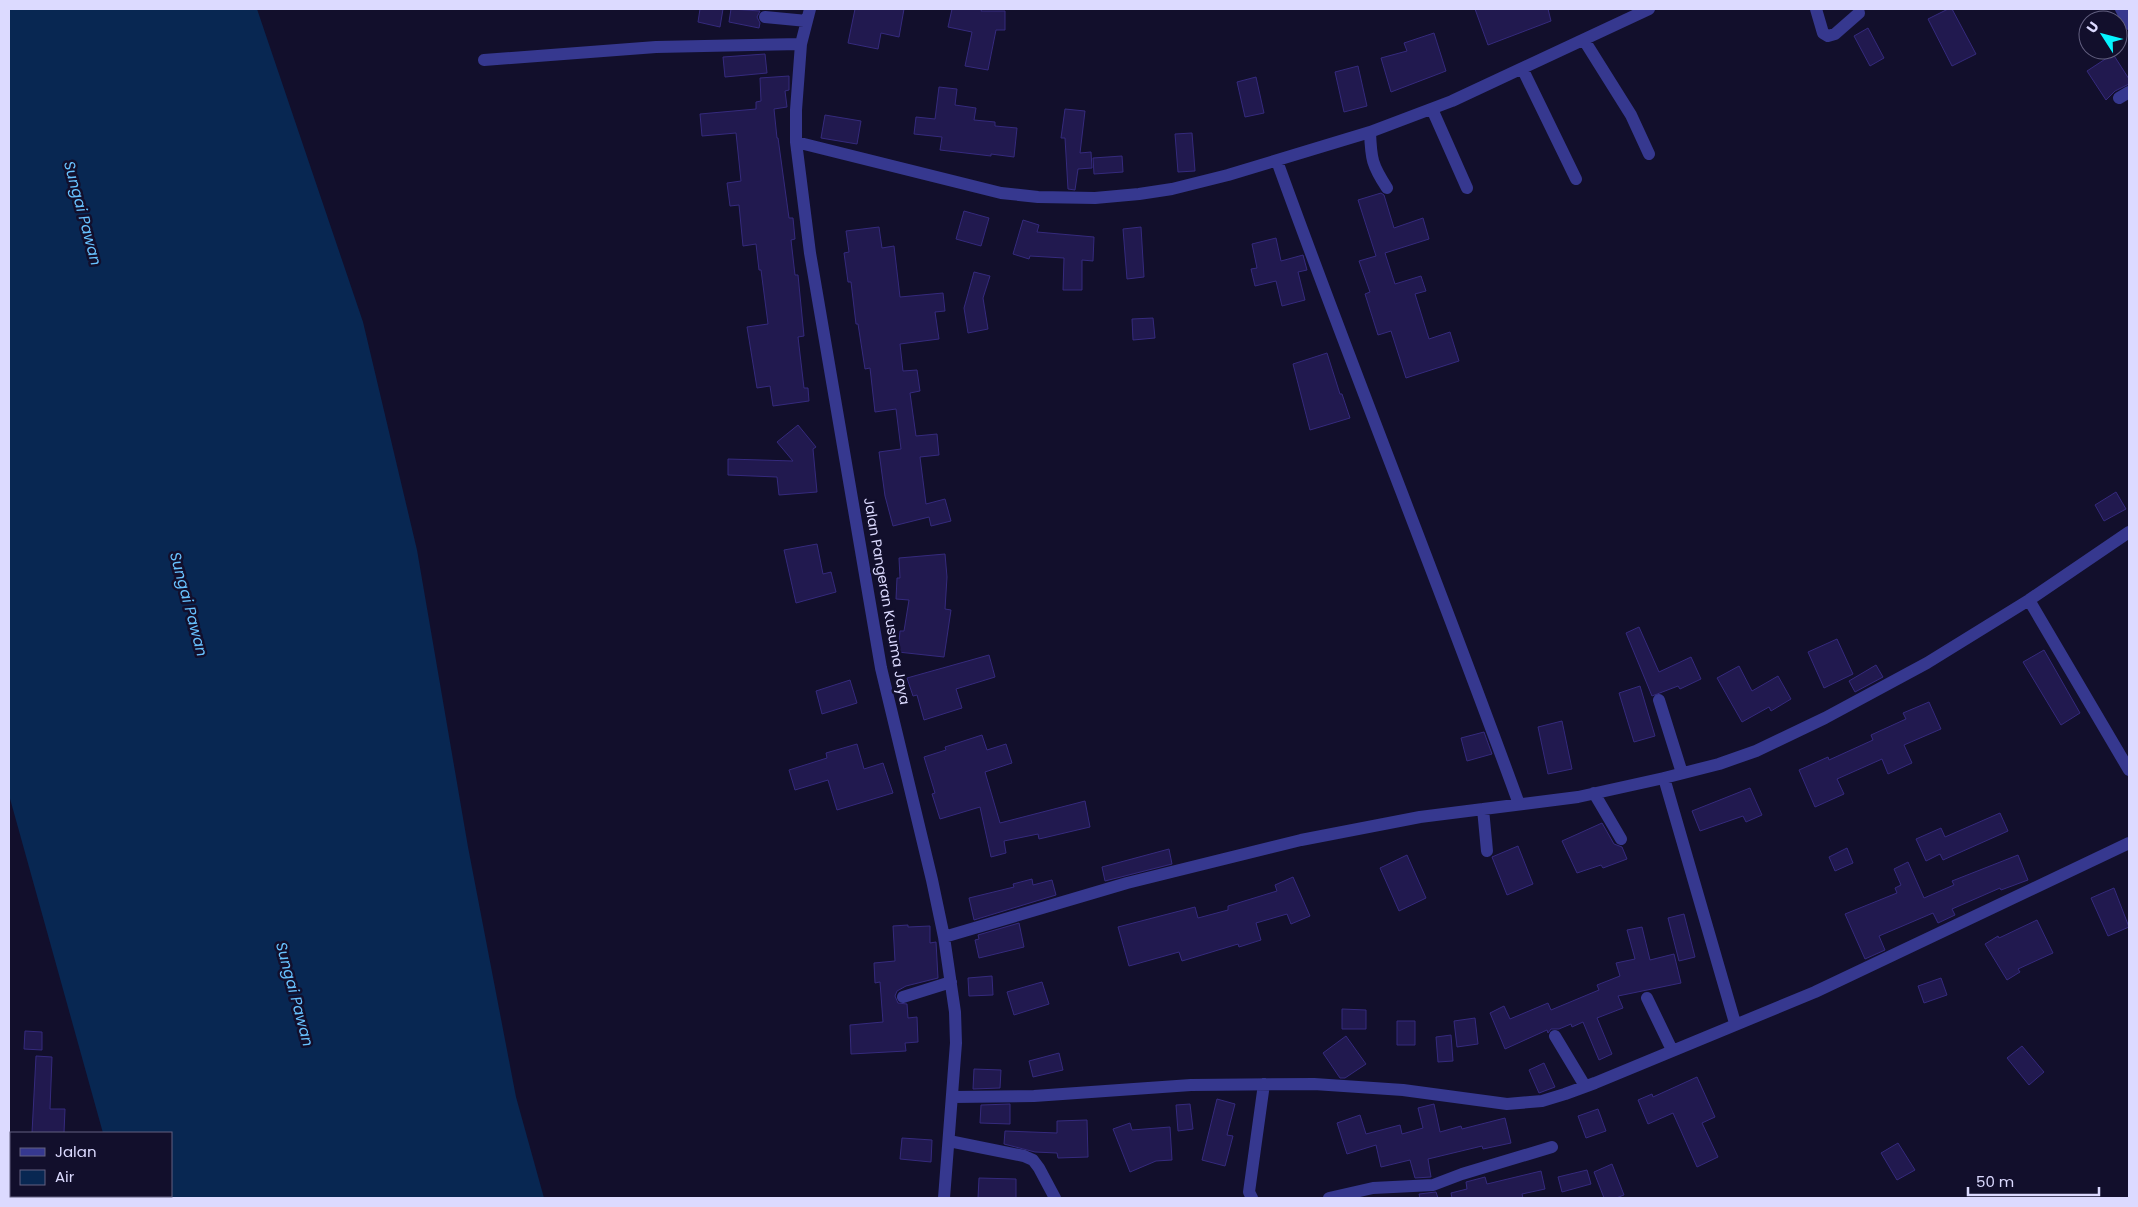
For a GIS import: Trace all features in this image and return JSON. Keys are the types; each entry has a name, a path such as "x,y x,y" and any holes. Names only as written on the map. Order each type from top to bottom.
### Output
{"street":[{"name":"Jalan Pangeran Kusuma Jaya","path":"810,9 801,44 796,95 796,142 810,253 881,668 932,880 951,982 956,1043 944,1198"},
{"path":"796,142 1001,193 1095,198 1139,194 1172,188 1277,161 1370,132 1432,109 1522,70 1650,9"},
{"path":"1816,9 1823,33 1828,36 1835,34 1859,13"},
{"path":"2121,9 2129,24"},
{"path":"765,17 807,22"},
{"path":"1584,40 1631,115 1649,154"},
{"path":"484,60 656,47 801,44"},
{"path":"1522,70 1576,178"},
{"path":"1432,109 1467,188"},
{"path":"1370,132 1371,159 1375,170 1388,188"},
{"path":"1277,161 1519,804"},
{"path":"944,938 1128,884 1301,840 1420,817 1594,794 1719,764 1756,751 1816,722 1927,663 2029,600 2129,532"},
{"path":"2029,600 2129,770"},
{"path":"1659,700 1682,773"},
{"path":"1664,778 1735,1023"},
{"path":"1594,794 1622,840"},
{"path":"1482,809 1488,851"},
{"path":"953,1097 1034,1096 1191,1085 1264,1084 1365,1086 1507,1104 1542,1101 1585,1086 1735,1023 1815,992 2129,843"},
{"path":"903,997 951,982"},
{"path":"1647,998 1672,1050"},
{"path":"1555,1036 1585,1086"},
{"path":"1252,1198 1249,1192 1264,1084"},
{"path":"949,1141 1024,1156 1033,1160 1055,1198"},
{"path":"1329,1198 1372,1188 1433,1185 1462,1174 1552,1147"}],"water":[{"name":"Sungai Pawan","path":"9,9 257,9 363,322 417,550 468,847 516,1097 544,1198 121,1198 172,1197 172,1132 103,1132 9,795"}],"building":[{"path":"700,9 723,9 720,27 698,22"},
{"path":"731,9 760,11 757,17 760,23 759,28 729,22"},
{"path":"855,9 904,9 899,37 881,33 878,49 848,43"},
{"path":"952,9 1005,11 1005,30 996,30 988,70 965,66 972,32 948,27"},
{"path":"1475,9 1548,9 1551,21 1488,45"},
{"path":"1948,9 1952,9 1976,54 1952,66 1928,19"},
{"path":"1868,28 1884,58 1870,66 1854,36"},
{"path":"1434,33 1446,71 1391,92 1381,58 1407,51 1404,43"},
{"path":"765,54 767,73 725,77 723,57"},
{"path":"2104,60 2117,60 2129,79 2129,84 2115,91 2106,100 2087,71"},
{"path":"1358,66 1367,106 1344,112 1335,72"},
{"path":"789,76 789,90 785,91 787,107 774,109 789,218 793,218 795,239 791,240 795,275 798,275 804,336 798,337 804,388 808,388 809,401 773,406 770,386 757,388 747,327 768,324 756,244 743,246 739,205 730,206 727,183 741,181 736,133 702,136 700,114 756,109 756,102 761,101 760,78"},
{"path":"1256,77 1264,113 1245,117 1237,82"},
{"path":"939,87 957,89 955,105 976,108 974,120 995,122 995,126 1017,128 1014,157 940,150 942,137 914,134 916,117 935,119"},
{"path":"1065,109 1085,111 1080,153 1091,152 1092,168 1078,169 1075,190 1068,189 1065,138 1061,138"},
{"path":"825,115 861,121 857,144 821,138"},
{"path":"1192,133 1195,171 1178,172 1175,134"},
{"path":"1122,156 1123,172 1094,174 1093,158"},
{"path":"1381,193 1384,195 1394,228 1423,218 1429,239 1385,253 1395,284 1421,276 1426,291 1415,294 1429,339 1450,332 1459,361 1406,378 1391,331 1378,335 1365,294 1370,292 1359,261 1376,256 1358,200"},
{"path":"964,211 989,218 981,246 956,239"},
{"path":"1023,220 1039,225 1037,232 1094,237 1093,261 1082,260 1082,290 1063,290 1064,258 1030,256 1029,259 1013,254"},
{"path":"879,227 882,248 894,246 900,297 943,293 945,311 935,312 939,339 900,344 903,371 917,370 920,391 910,393 916,436 937,434 939,455 920,457 926,504 945,499 951,521 931,526 929,517 893,526 885,496 879,452 901,449 896,409 875,412 870,368 865,369 858,324 856,324 851,282 848,282 844,253 849,252 846,231"},
{"path":"1141,227 1144,277 1127,279 1123,229"},
{"path":"1276,238 1281,261 1303,255 1307,270 1298,272 1305,300 1282,306 1276,281 1255,286 1251,269 1257,268 1252,244"},
{"path":"974,272 990,276 983,298 988,329 968,333 964,308"},
{"path":"1153,318 1155,338 1133,340 1132,319"},
{"path":"1327,353 1350,418 1310,430 1293,364"},
{"path":"798,425 816,447 813,449 817,492 779,495 777,477 728,475 728,459 793,461 777,442"},
{"path":"2116,492 2126,509 2104,521 2095,505"},
{"path":"817,544 823,574 831,572 836,592 796,603 784,550"},
{"path":"945,554 947,577 945,609 951,610 944,657 898,652 900,631 904,631 909,600 896,599 897,578 900,578 899,558"},
{"path":"1639,627 1659,672 1691,657 1701,679 1680,689 1678,686 1652,696 1626,633"},
{"path":"1837,639 1853,674 1824,688 1808,652"},
{"path":"2044,650 2080,713 2061,725 2023,662"},
{"path":"989,655 995,677 956,689 962,708 924,720 917,695 913,696 907,678"},
{"path":"1876,665 1883,677 1855,692 1849,681"},
{"path":"1739,666 1752,691 1778,676 1791,699 1771,711 1769,707 1742,722 1717,678"},
{"path":"850,680 857,703 822,714 816,691"},
{"path":"1640,686 1655,736 1634,742 1619,693"},
{"path":"1929,702 1941,729 1904,745 1912,763 1888,774 1882,759 1837,779 1844,794 1815,807 1799,770 1828,757 1829,760 1873,740 1871,735 1906,719 1903,713"},
{"path":"1562,721 1572,769 1548,774 1538,727"},
{"path":"1484,732 1492,754 1467,761 1461,738"},
{"path":"982,735 987,750 1006,744 1012,763 985,772 1000,823 1085,801 1090,827 1039,839 1038,834 1004,841 1006,853 991,857 980,807 940,819 932,794 935,793 924,757 946,750 945,747"},
{"path":"857,744 864,769 883,763 893,793 837,810 828,780 795,790 789,770 827,758 826,753"},
{"path":"1750,788 1762,815 1746,822 1743,816 1700,831 1692,811"},
{"path":"2000,813 2008,831 1943,860 1940,854 1926,861 1916,839 1941,828 1945,837"},
{"path":"1602,823 1614,844 1622,847 1627,859 1603,868 1601,865 1577,873 1562,841"},
{"path":"1518,846 1533,884 1507,895 1492,857"},
{"path":"1847,848 1853,863 1835,871 1829,857"},
{"path":"1169,849 1172,864 1105,881 1102,867"},
{"path":"1407,855 1426,898 1399,911 1380,868"},
{"path":"2018,855 2028,880 2001,890 2000,888 1952,909 1955,915 1938,923 1933,913 1879,936 1885,950 1865,959 1845,914 1897,893 1895,888 1901,885 1894,869 1908,862 1924,898 1954,885 1952,881"},
{"path":"1293,877 1310,916 1291,924 1287,914 1256,923 1261,940 1239,947 1238,944 1182,961 1179,952 1129,966 1118,927 1195,907 1198,918 1228,910 1228,906 1277,891 1275,885"},
{"path":"1032,879 1033,885 1052,880 1056,895 974,920 969,898 1014,887 1013,884"},
{"path":"2114,888 2129,927 2108,936 2091,898"},
{"path":"1684,914 1695,957 1679,961 1668,918"},
{"path":"2037,920 2053,953 2018,969 2020,972 2007,980 1985,944 1998,936 1999,938"},
{"path":"1019,923 1024,947 979,958 975,940 979,939 978,935"},
{"path":"908,925 908,927 930,926 930,943 936,942 938,978 906,986 897,991 895,996 898,1003 907,1004 908,1018 917,1017 918,1042 905,1043 906,1051 851,1054 850,1025 883,1022 880,982 875,983 874,963 895,961 893,926"},
{"path":"1642,927 1650,960 1674,954 1681,983 1618,996 1623,1008 1597,1018 1612,1054 1599,1060 1583,1022 1572,1027 1571,1024 1559,1029 1551,1029 1548,1033 1547,1030 1505,1049 1490,1013 1504,1006 1510,1019 1548,1003 1551,1010 1599,990 1597,985 1620,976 1616,963 1635,959 1627,930"},
{"path":"992,976 993,995 969,996 968,978"},
{"path":"1941,978 1947,995 1924,1003 1918,986"},
{"path":"1042,982 1049,1004 1014,1015 1007,992"},
{"path":"1342,1009 1366,1010 1366,1029 1342,1029"},
{"path":"1475,1018 1478,1044 1457,1047 1454,1021"},
{"path":"1397,1021 1415,1021 1415,1045 1397,1045"},
{"path":"25,1031 42,1032 42,1050 24,1049"},
{"path":"1451,1035 1453,1061 1438,1062 1436,1037"},
{"path":"1346,1036 1366,1064 1345,1078 1340,1078 1323,1053"},
{"path":"2022,1046 2044,1072 2029,1085 2007,1058"},
{"path":"1059,1053 1063,1070 1033,1077 1029,1061"},
{"path":"36,1056 52,1057 50,1109 65,1109 64,1132 32,1132"},
{"path":"1544,1063 1555,1087 1539,1093 1529,1070"},
{"path":"974,1069 1001,1070 1000,1088 973,1089"},
{"path":"1697,1077 1715,1117 1702,1123 1718,1157 1697,1167 1673,1113 1648,1124 1638,1100 1652,1094 1653,1097"},
{"path":"1217,1099 1235,1104 1227,1135 1233,1136 1225,1166 1202,1160"},
{"path":"1010,1104 1010,1124 980,1123 981,1105"},
{"path":"1190,1104 1193,1129 1178,1131 1176,1105"},
{"path":"1434,1104 1440,1132 1461,1126 1462,1129 1505,1118 1511,1143 1483,1149 1482,1146 1428,1159 1431,1177 1415,1178 1410,1160 1381,1167 1376,1145 1347,1154 1337,1123 1360,1115 1366,1134 1400,1125 1402,1134 1423,1128 1418,1108"},
{"path":"1598,1109 1606,1131 1586,1138 1578,1116"},
{"path":"1087,1120 1088,1157 1058,1158 1057,1153 1035,1152 1004,1144 1005,1131 1057,1133 1057,1121"},
{"path":"1130,1123 1132,1130 1170,1127 1172,1160 1156,1161 1130,1172 1113,1129"},
{"path":"902,1138 932,1140 931,1162 900,1159"},
{"path":"1898,1143 1915,1170 1897,1180 1881,1153"},
{"path":"1612,1164 1624,1195 1616,1198 1604,1198 1594,1172"},
{"path":"1587,1170 1591,1184 1562,1192 1558,1177"},
{"path":"1541,1171 1545,1189 1522,1194 1523,1198 1452,1198 1451,1193 1467,1189 1466,1182 1485,1177 1487,1184"},
{"path":"979,1178 1016,1179 1016,1198 978,1198"},
{"path":"1436,1192 1438,1198 1420,1198 1419,1194"}]}
